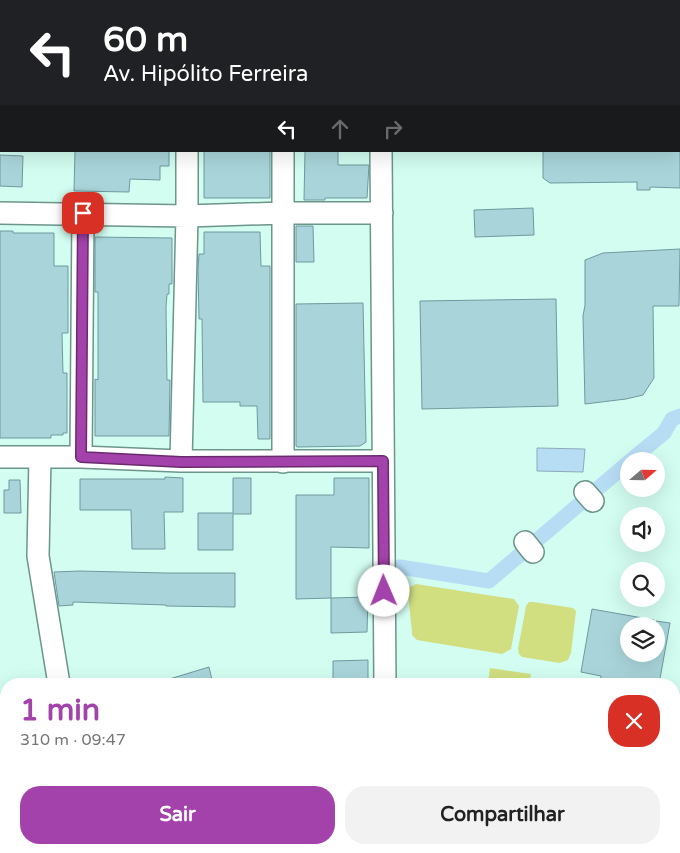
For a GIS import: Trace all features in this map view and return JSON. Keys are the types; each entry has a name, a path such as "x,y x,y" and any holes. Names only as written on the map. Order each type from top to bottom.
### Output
{"street":[{"path":"181,462 187,152"},
{"path":"283,152 283,462"},
{"path":"381,152 385,678"},
{"path":"0,212 187,216 282,213 382,213"},
{"path":"81,457 83,213"},
{"path":"0,457 81,457 181,462 383,461"},
{"path":"40,457 38,556 58,678"}],"green space":[{"path":"416,584 514,599 519,606 511,649 502,654 417,640 412,635 408,594 410,587"},
{"path":"529,602 573,608 576,611 571,653 568,660 560,663 522,657 519,654 518,649 526,606"},
{"path":"490,668 531,674 530,678 489,678"}],"water":[{"path":"537,448 585,449 583,472 537,471"}],"building":[{"path":"75,152 169,152 169,166 160,166 160,180 130,179 129,192 74,191"},
{"path":"204,152 270,152 270,198 204,198"},
{"path":"305,152 338,152 338,165 369,165 367,198 304,200"},
{"path":"543,152 680,152 680,188 650,187 650,190 637,190 637,182 550,183 543,178"},
{"path":"0,155 23,156 22,187 0,186"},
{"path":"533,208 534,235 475,237 474,210"},
{"path":"296,226 313,226 314,262 296,262"},
{"path":"0,231 13,231 13,233 54,233 54,266 68,266 68,333 62,333 63,373 67,373 67,433 63,433 63,435 51,435 51,438 0,438"},
{"path":"204,232 260,232 261,266 270,266 270,439 258,439 257,406 240,406 240,402 203,402 202,319 199,319 198,269 199,254 204,254"},
{"path":"95,237 172,238 172,284 169,284 166,307 167,380 170,380 169,436 95,436 95,379 98,380 98,292 95,292"},
{"path":"680,249 679,306 653,306 654,378 643,395 585,404 583,316 585,305 585,260 603,253"},
{"path":"556,299 558,406 422,409 420,301"},
{"path":"363,303 366,442 360,446 297,447 296,304"},
{"path":"165,477 183,478 183,512 164,512 165,549 132,549 131,510 80,510 80,479 165,479"},
{"path":"233,478 251,478 251,514 233,514 233,550 198,550 198,513 233,513"},
{"path":"334,478 369,478 369,548 331,547 331,598 296,599 296,495 334,495"},
{"path":"9,480 20,480 21,513 4,513 4,490 9,490"},
{"path":"54,572 235,573 235,607 73,602 73,605 59,606"},
{"path":"368,597 367,632 331,633 331,598"},
{"path":"592,609 637,617 620,617 620,662 663,662 660,678 601,678 601,676 581,672"},
{"path":"665,622 670,623 665,651"},
{"path":"368,660 368,678 333,678 333,661"},
{"path":"209,667 212,678 173,678"}],"waterway":[{"path":"641,452 664,433 672,419 680,416"},
{"path":"400,567 489,581 620,470"}],"route":[{"path":"83,213 81,457 181,462 383,461 384,591"}]}
